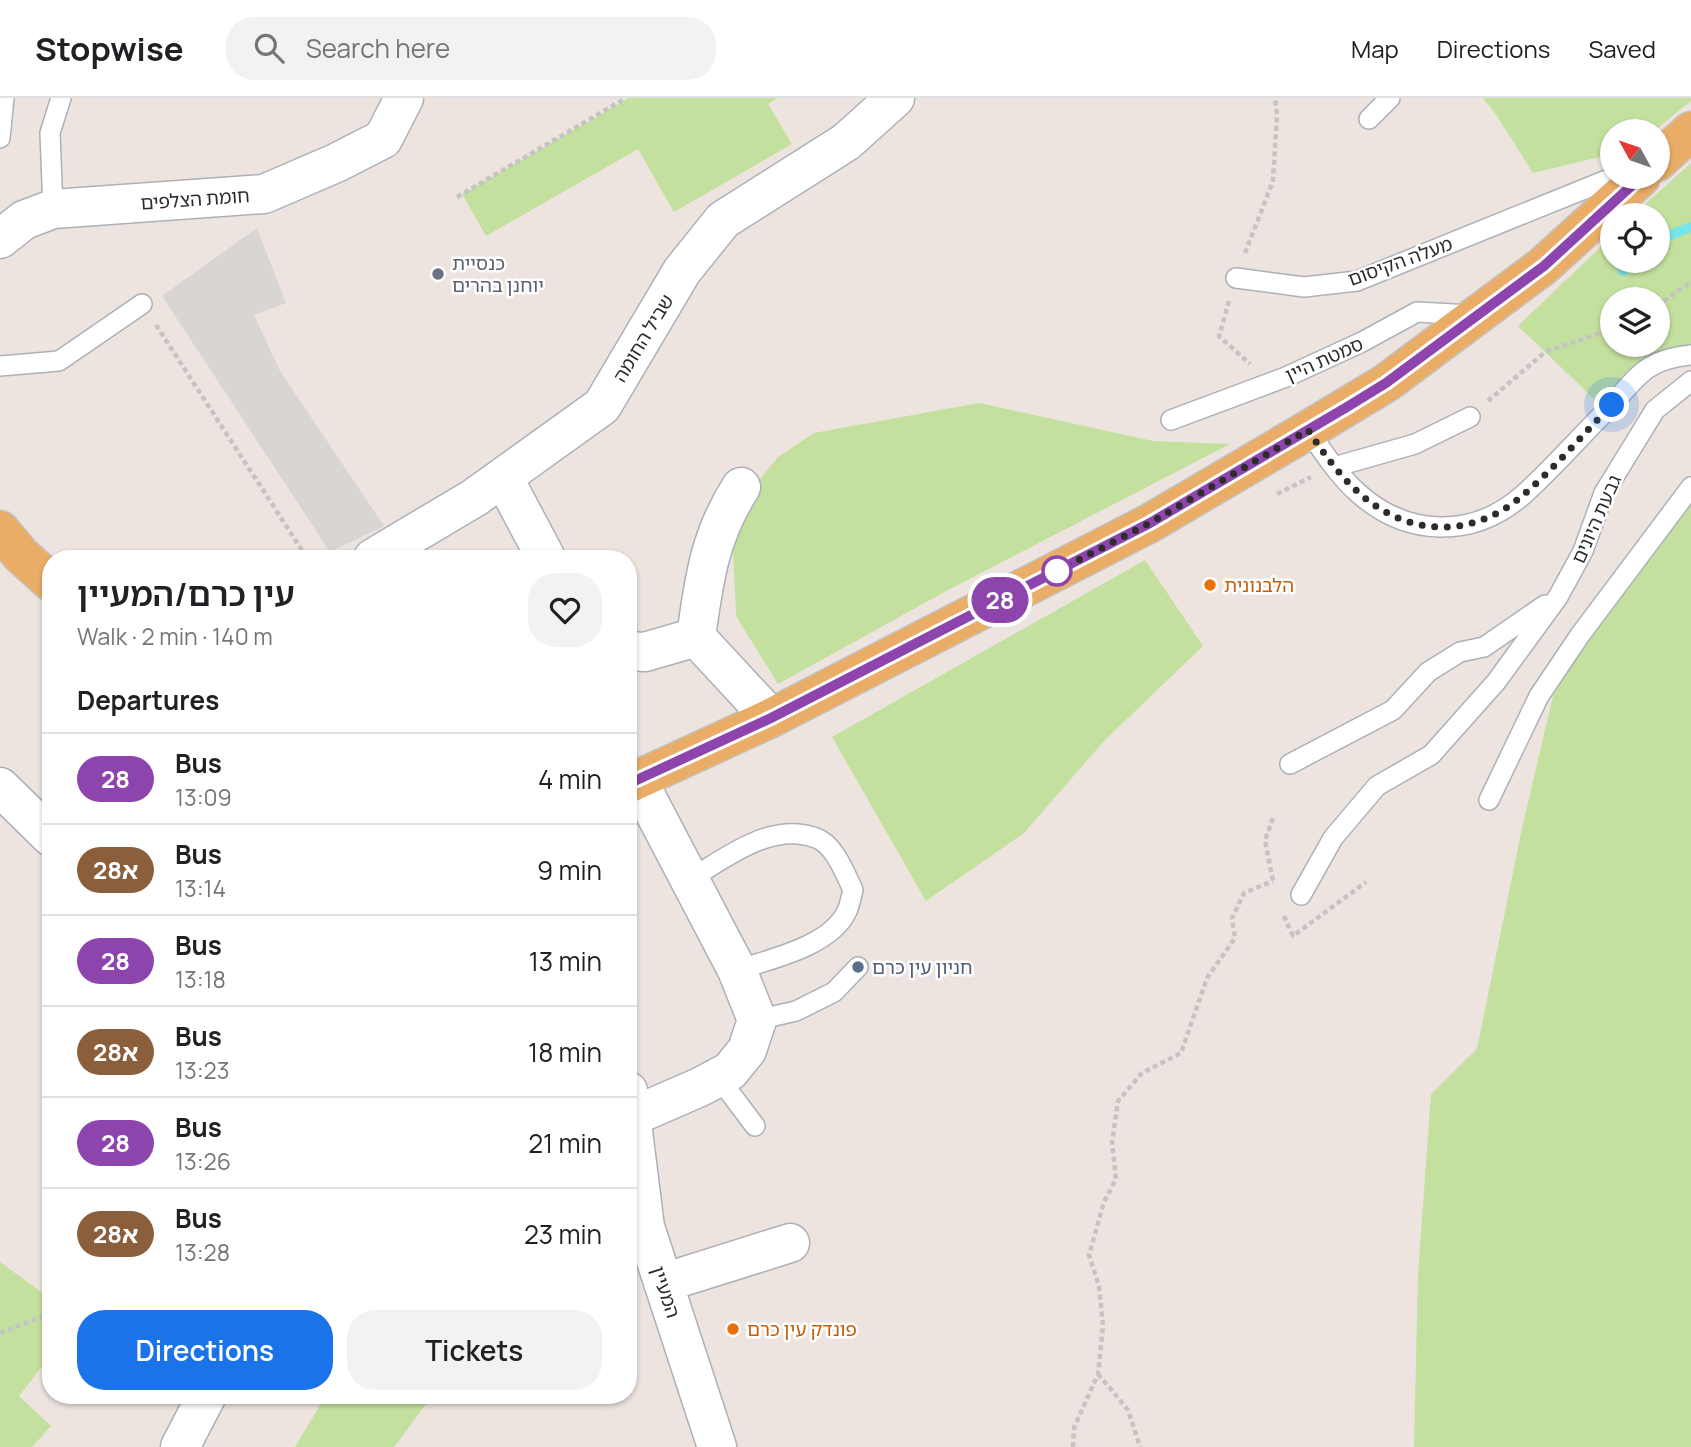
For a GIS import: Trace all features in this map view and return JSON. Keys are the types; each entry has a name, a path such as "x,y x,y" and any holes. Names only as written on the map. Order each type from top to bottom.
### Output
{"main road":[{"path":"1670,150 1691,131"},
{"path":"637,780 771,718 1150,523 1308,430 1386,383 1544,266 1627,189"},
{"path":"0,530 21,555 42,574"}],"street":[{"name":"חומת הצלפים","path":"0,239 24,220 53,209 264,194 383,139 404,98"},
{"name":"שביל החומה","path":"386,550 474,498 602,406 682,271 723,220 846,142 895,98"},
{"path":"503,477 542,550"},
{"path":"696,637 705,574 715,535 741,487"},
{"path":"696,637 771,718"},
{"path":"637,652 645,652 696,637"},
{"path":"0,788 42,828"},
{"path":"637,789 690,879 737,970 757,1020 747,1050 730,1071 637,1102"},
{"name":"המעיין","path":"637,1161 645,1227 717,1447"},
{"path":"663,1283 790,1243"},
{"path":"180,1447 202,1404"}],"lane":[{"path":"0,138 4,98"},
{"path":"53,209 50,133 61,98"},
{"path":"1369,119 1390,98"},
{"name":"מעלה הקיסום","path":"1236,278 1304,287 1357,281 1600,183"},
{"path":"0,366 59,361 142,304"},
{"name":"סמטת היין","path":"1171,420 1271,383 1362,342 1417,312 1477,315"},
{"path":"1308,430 1334,467 1359,494 1415,525 1454,528 1492,516 1522,496 1647,366 1667,357 1691,355"},
{"name":"גבעת היונים","path":"1301,895 1333,838 1377,786 1431,755 1496,682 1558,597 1583,551 1604,493 1647,422 1655,410 1691,381"},
{"path":"1334,467 1415,444 1471,417"},
{"path":"1489,800 1539,695 1580,635 1691,487"},
{"path":"1290,764 1393,710 1428,672 1460,652 1484,647 1558,597"},
{"path":"690,879 754,842 786,834 817,838 838,858 853,890 846,913 832,930 804,948 737,970"},
{"path":"757,1020 796,1011 834,992 858,967"},
{"path":"718,1077 755,1126"}],"path":[{"path":"1271,383 1219,337 1236,278 1273,181 1277,115 1275,98"},
{"path":"457,197 623,99"},
{"path":"1670,297 1691,282"},
{"path":"142,304 302,550"},
{"path":"1471,417 1545,352 1600,333"},
{"path":"1277,494 1334,467"},
{"path":"1073,1447 1073,1428 1098,1374 1103,1325 1099,1286 1089,1255 1104,1202 1116,1179 1112,1142 1118,1101 1142,1073 1181,1053 1207,978 1235,938 1232,918 1244,892 1273,881"},
{"path":"0,1333 42,1317"},
{"path":"1098,1374 1128,1410 1140,1447"}],"green space":[{"path":"629,98 778,98 768,104 792,144 674,212 638,149 486,236 462,194"},
{"path":"1483,98 1691,98 1691,101 1669,119 1600,119 1600,157 1533,173"},
{"path":"1691,163 1691,354 1670,352 1670,287 1600,287 1600,357 1651,357 1596,401 1518,326 1600,247 1600,273 1670,273 1670,203 1646,203 1662,189 1670,189 1670,182"},
{"path":"979,403 1153,441 1230,444 950,589 778,684 736,616 733,548 750,491 778,457 814,433"},
{"path":"1691,500 1691,1447 1414,1447 1418,1274 1431,1094 1477,1049 1522,828 1553,696 1595,622"},
{"path":"1145,560 1203,646 1104,741 1024,833 926,901 832,737"},
{"path":"0,1262 42,1292 42,1367 19,1396 51,1426 32,1447 0,1447"},
{"path":"321,1404 426,1404 394,1447 295,1447"}],"shaded area":[{"path":"257,228 286,303 254,315 280,371 384,526 334,550 329,550 162,296"}],"waterway":[{"path":"1670,235 1691,227"}],"bus line":[{"name":"28","path":"637,781 771,718 1150,523 1347,407 1386,383 1544,266 1628,189"}],"place":[{"name":"כנסיית יוחנן בהרים","path":"438,274"},
{"name":"הלבנונית","path":"1210,585"},
{"name":"חניון עין כרם","path":"858,967"},
{"name":"פונדק עין כרם","path":"733,1329"}],"route":[{"path":"1057,571 1150,523 1308,430 1334,467 1359,494 1415,525 1454,528 1492,516 1522,496 1612,405"}]}
